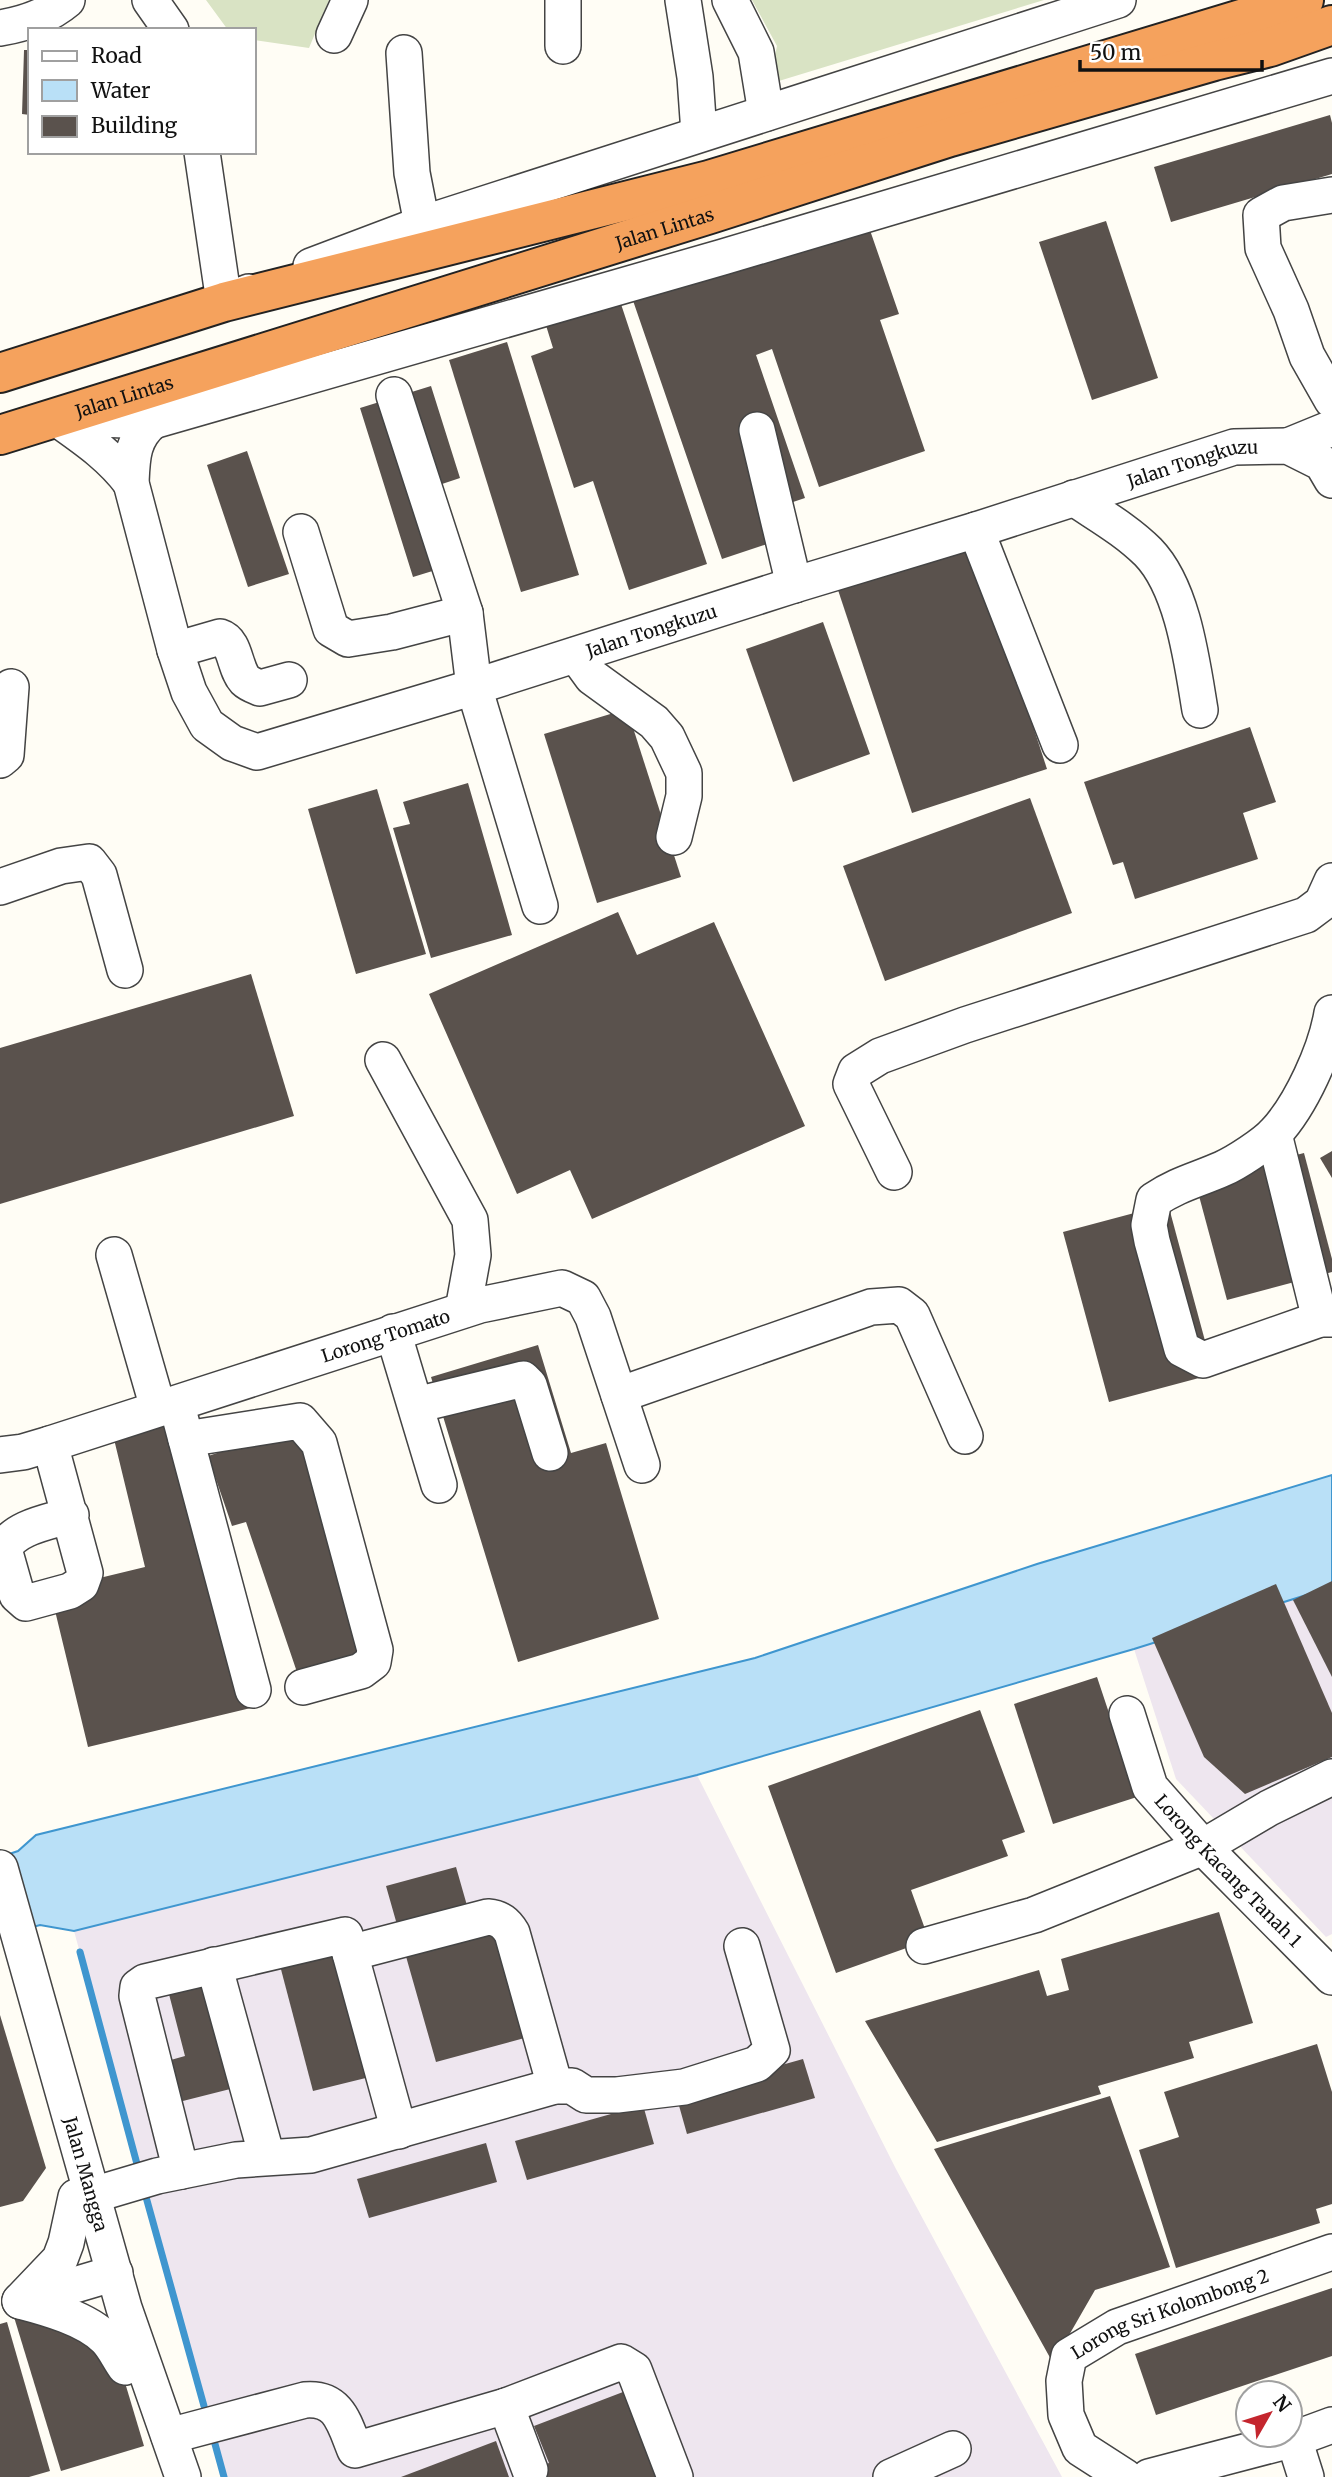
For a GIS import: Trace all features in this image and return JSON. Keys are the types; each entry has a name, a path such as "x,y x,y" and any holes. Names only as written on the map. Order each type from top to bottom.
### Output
{"highway":[{"name":"Jalan Lintas","path":"0,373 225,302 709,180 1304,0"},
{"name":"Jalan Lintas","path":"0,435 950,137 1270,47 1332,25"}],"street":[{"path":"0,28 25,23 54,10 67,0"},
{"path":"150,0 170,28"},
{"path":"334,35 350,0"},
{"path":"563,0 563,46"},
{"path":"683,0 695,77 699,133"},
{"path":"730,0 756,52 766,113"},
{"path":"202,154 225,302 312,265 422,224 1118,0"},
{"path":"404,53 412,173 422,224"},
{"path":"56,418 153,421 723,257 1332,76"},
{"path":"1332,195 1283,203 1261,215 1263,248 1291,310 1307,356 1332,400"},
{"path":"394,395 465,613 474,687 540,906"},
{"name":"Jalan Tongkuzu","path":"56,418 116,463 131,483"},
{"name":"Jalan Tongkuzu","path":"153,421 136,441 131,483 189,692 207,725 232,743 257,752 474,687 1234,447 1288,446 1322,463 1332,480"},
{"path":"1288,446 1332,428"},
{"path":"757,430 794,585"},
{"path":"1074,498 1119,528 1150,554 1166,580 1186,628 1200,710"},
{"path":"976,530 1060,745"},
{"path":"301,532 331,629 348,639 392,632 465,613"},
{"path":"176,650 220,637 229,643 238,669 247,681 260,688 289,680"},
{"path":"576,655 592,677 654,722 667,737 684,773 684,796 674,837"},
{"path":"0,760 6,755 10,687"},
{"path":"0,887 61,866 89,862 99,875 125,970"},
{"path":"894,1171 851,1084 856,1071 880,1056 965,1025 1306,915 1322,903 1332,881"},
{"path":"1275,1134 1326,1319 1203,1360 1182,1349 1152,1241 1149,1225 1154,1200 1176,1186 1224,1168 1275,1134 1295,1105 1314,1066 1329,1030 1332,1013"},
{"path":"383,1060 470,1220 473,1255 463,1310"},
{"path":"114,1255 167,1406 186,1438 253,1690"},
{"name":"Lorong Tomato","path":"18,1454 463,1310 562,1288 583,1298 593,1317 642,1465"},
{"path":"619,1395 871,1307 899,1305 912,1315 965,1436"},
{"path":"393,1332 439,1485"},
{"path":"416,1405 523,1379 529,1385 550,1454"},
{"path":"186,1438 300,1421 319,1443 375,1650 373,1662 361,1671 303,1687"},
{"path":"18,1454 71,1515"},
{"name":"Lorong Kacang Tanah 1","path":"1127,1714 1150,1787 1203,1847 1332,1977"},
{"path":"925,1946 1034,1915 1203,1847 1269,1808 1332,1777"},
{"name":"Jalan Mangga","path":"0,1868 25,1985 106,2276 125,2367 163,2477"},
{"path":"350,1954 488,1917 497,1918 507,1925 512,1933 555,2086"},
{"name":"Jalan Mangga","path":"0,1923 25,1985"},
{"path":"181,2171 137,1996 138,1987 145,1982 345,1935 399,2131"},
{"path":"10,2304 60,2259 84,2196 157,2176 236,2160 311,2155 555,2086 572,2086 586,2095 617,2095 684,2087 757,2064 772,2049 743,1946"},
{"path":"214,1965 267,2157"},
{"name":"Lorong Sri Kolombong 2","path":"1125,2477 1080,2448 1066,2415 1064,2382 1069,2356 1117,2327 1332,2252"},
{"path":"10,2304 106,2276"},
{"name":"Jalan Mangga","path":"106,2276 183,2477"},
{"path":"10,2304 51,2309 79,2322 106,2339 125,2367"},
{"path":"169,2437 317,2399 332,2405 346,2427 355,2450 506,2406 621,2362 634,2370 675,2477"},
{"path":"506,2406 530,2470"},
{"path":"1304,2435 1332,2425"},
{"path":"891,2477 953,2449"},
{"path":"1149,2477 1256,2449"},
{"path":"1297,2449 1306,2477"}],"shaded area":[{"path":"1332,1587 1332,1934 1326,1937 1176,1779 1134,1649"},
{"path":"697,1775 896,2169 1062,2477 224,2477 74,1931"}],"green space":[{"path":"206,0 329,0 309,48 256,40 256,28 227,28"},
{"path":"752,0 1044,0 769,84 777,46"}],"water":[{"path":"1332,1475 1332,1587 1134,1649 697,1775 74,1931 40,1925 0,1936 0,1857 18,1851 36,1835 755,1658 1037,1564"}],"building":[{"path":"24,50 28,50 28,115 22,114"},
{"path":"1330,115 1332,174 1171,222 1154,167"},
{"path":"863,210 899,314 880,320 925,451 819,487 772,349 756,355 805,498 778,507 788,537 722,559 629,289"},
{"path":"1106,221 1158,378 1092,400 1039,242"},
{"path":"618,295 707,564 629,590 593,481 574,488 531,356 553,348 544,319"},
{"path":"507,342 579,575 521,592 449,360"},
{"path":"431,386 460,478 442,484 465,561 413,577 360,408"},
{"path":"247,451 289,574 248,587 207,465"},
{"path":"974,546 1047,769 912,813 838,590"},
{"path":"823,622 870,754 793,782 746,649"},
{"path":"627,709 681,877 597,903 544,734"},
{"path":"1250,727 1276,802 1243,813 1258,859 1135,899 1123,862 1113,865 1084,782"},
{"path":"468,783 512,935 431,958 393,828 410,824 403,802"},
{"path":"377,789 426,954 356,974 308,809"},
{"path":"1030,798 1072,913 885,981 843,866"},
{"path":"618,912 637,955 714,922 805,1126 592,1219 570,1170 517,1194 429,994"},
{"path":"251,974 294,1116 0,1204 0,1048"},
{"path":"1332,1151 1332,1178 1320,1158"},
{"path":"1304,1153 1332,1259 1332,1272 1227,1300 1195,1181"},
{"path":"1168,1204 1214,1374 1109,1402 1063,1232"},
{"path":"538,1345 571,1453 606,1443 659,1619 518,1662 431,1377"},
{"path":"188,1416 259,1706 88,1747 50,1590 145,1567 113,1435"},
{"path":"296,1427 373,1657 300,1681 246,1522 232,1526 208,1456"},
{"path":"1332,1581 1332,1677 1293,1600"},
{"path":"1276,1584 1332,1713 1332,1757 1245,1794 1204,1757 1152,1638"},
{"path":"1097,1677 1137,1797 1053,1824 1014,1704"},
{"path":"980,1710 1025,1832 1002,1840 1008,1856 911,1890 929,1940 836,1973 768,1786"},
{"path":"456,1867 474,1930 523,1917 554,2030 436,2062 386,1886"},
{"path":"1219,1912 1253,2023 1189,2042 1194,2058 1098,2086 1101,2094 937,2142 865,2021 1039,1970 1047,1996 1069,1990 1061,1959"},
{"path":"346,1921 386,2073 313,2091 273,1939"},
{"path":"216,1957 250,2084 171,2104 160,2063 185,2056 163,1971"},
{"path":"0,2015 46,2168 23,2201 0,2207"},
{"path":"1317,2044 1332,2092 1332,2204 1316,2209 1320,2223 1176,2268 1139,2150 1179,2137 1164,2092"},
{"path":"803,2059 815,2098 687,2134 676,2095"},
{"path":"1110,2096 1170,2267 1095,2290 1053,2363 934,2149"},
{"path":"643,2105 654,2144 527,2180 515,2141"},
{"path":"486,2143 497,2182 369,2218 357,2179"},
{"path":"1332,2288 1332,2356 1263,2379 1234,2379 1234,2389 1156,2415 1135,2354"},
{"path":"67,2301 108,2326 144,2446 61,2471 14,2317"},
{"path":"7,2322 50,2471 29,2477 0,2477 0,2324"},
{"path":"623,2392 656,2477 513,2477 549,2463 534,2426"},
{"path":"496,2441 509,2477 401,2477"}],"waterway":[{"path":"80,1952 137,2164"},
{"path":"146,2197 204,2406"},
{"path":"215,2444 224,2477"}]}
